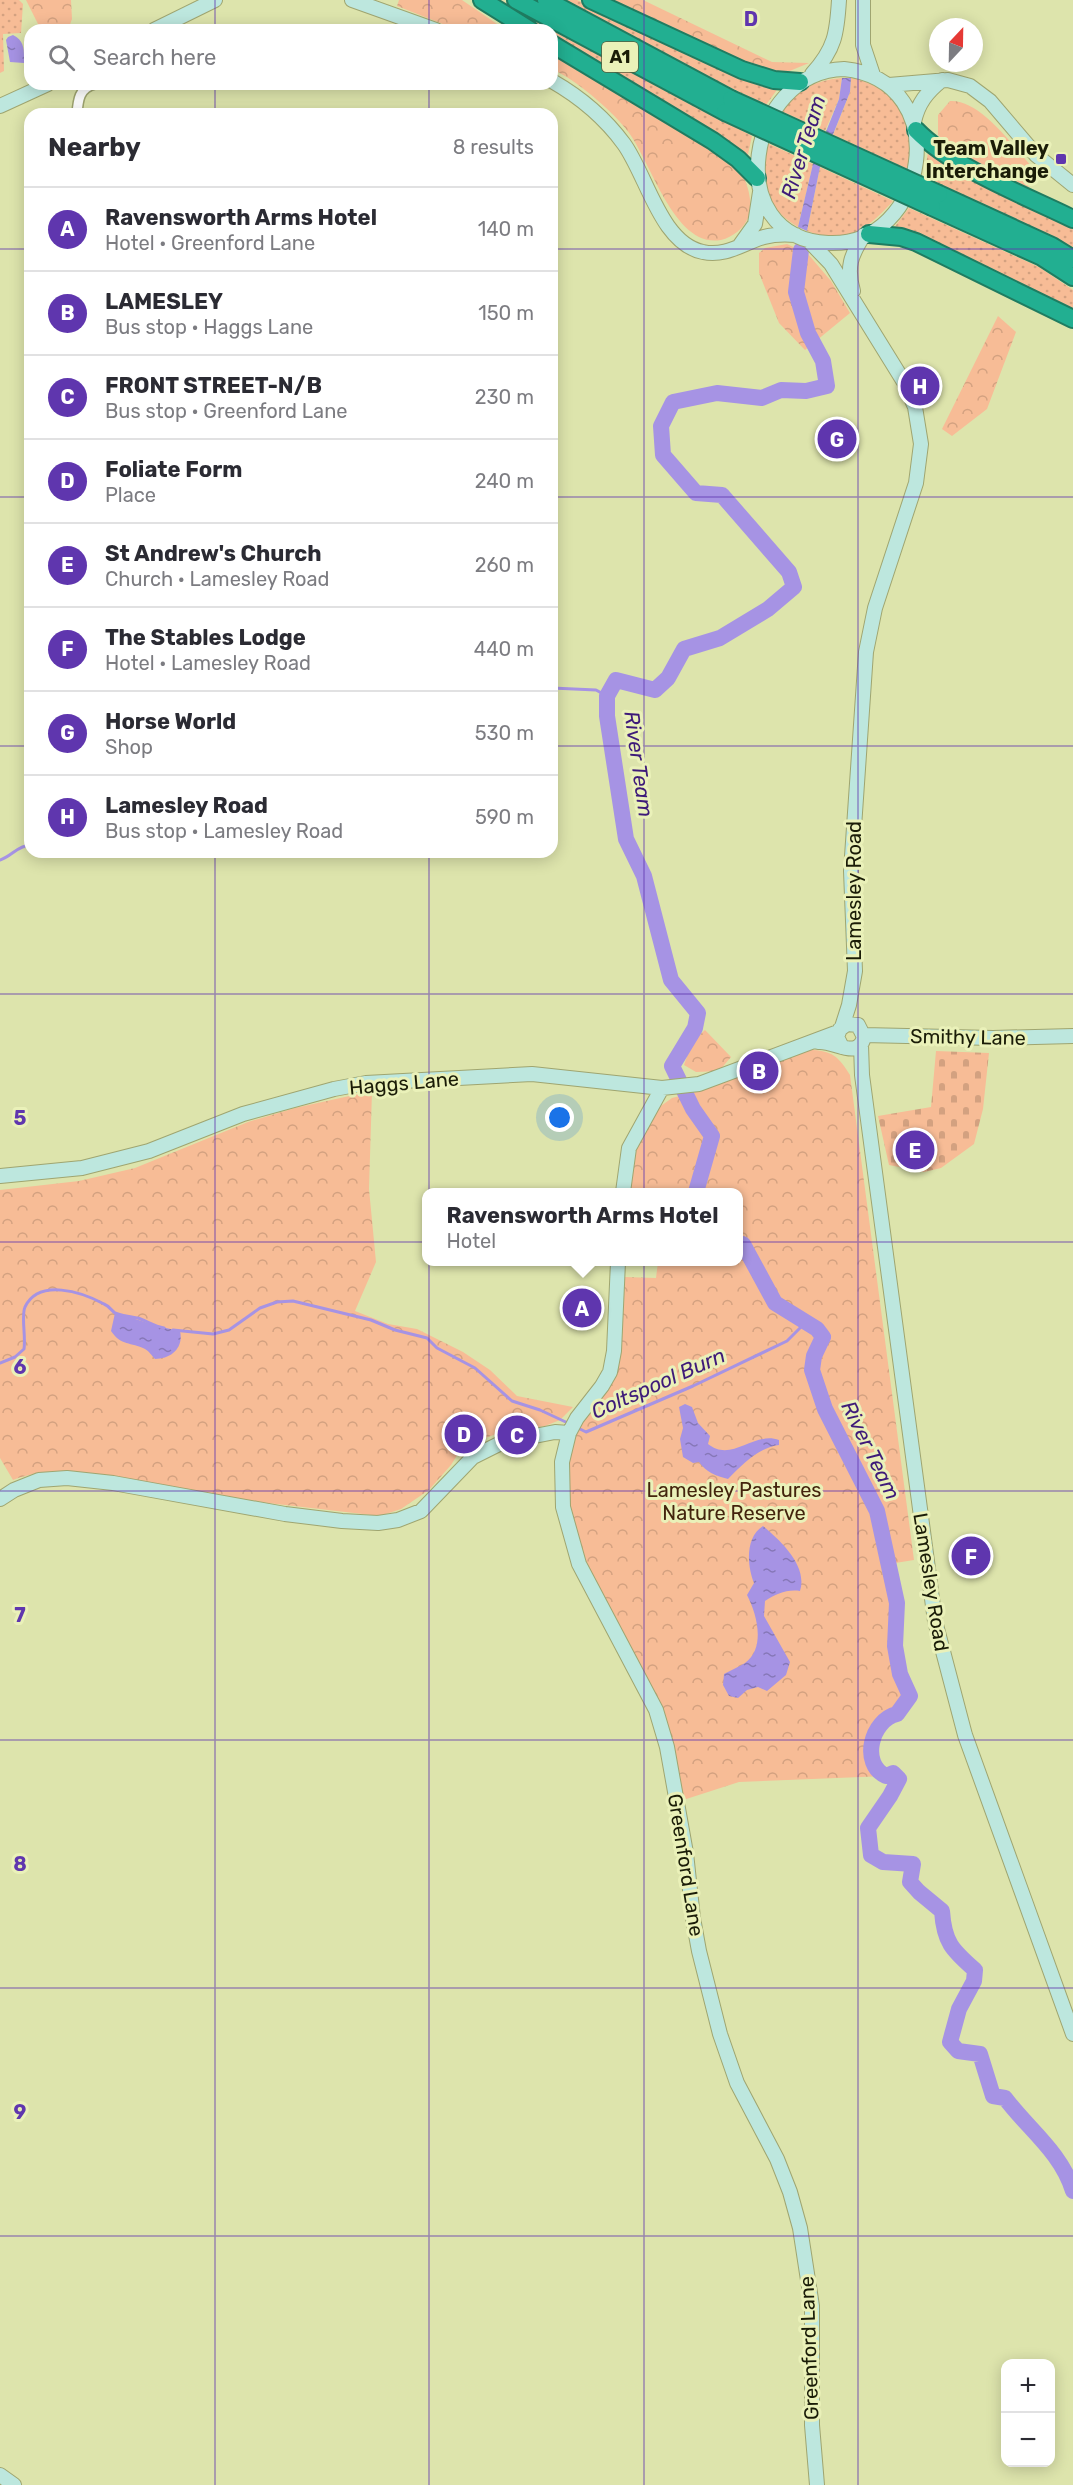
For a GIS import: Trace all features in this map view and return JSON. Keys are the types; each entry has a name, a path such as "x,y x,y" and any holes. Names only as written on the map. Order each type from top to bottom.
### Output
{"highway":[{"path":"482,0 520,24"},
{"name":"A1","path":"516,0 728,106 935,200 1052,246 1073,259"},
{"name":"A1","path":"546,0 728,106"},
{"path":"591,0 742,70 774,80 805,79"},
{"path":"558,48 721,146 738,159 758,185"},
{"path":"915,126 929,143 950,158 1073,219"},
{"name":"A1","path":"935,200 1042,256 1073,277"},
{"path":"866,235 901,237 916,242 1073,319"}],"street":[{"path":"166,24 215,0"},
{"path":"352,0 419,24"},
{"path":"739,246 755,224 758,154 766,126 783,100 823,61 834,42 839,0"},
{"path":"863,0 863,45 873,75"},
{"path":"805,79 844,69 873,75 889,85 903,100 915,126"},
{"path":"889,85 942,80 961,83 984,95 1036,154 1073,185"},
{"path":"558,85 580,99 615,133 634,160 668,228 678,240 690,248 705,253 719,253 769,236 802,237 838,243 866,235 891,215 909,189 917,156 915,126 921,102 942,80"},
{"path":"0,106 35,90"},
{"path":"77,108 78,96 85,90"},
{"path":"758,185 778,221 802,237"},
{"name":"Lamesley Road","path":"856,304 849,267 852,255 866,235"},
{"name":"Lamesley Road","path":"802,237 826,257 856,304 910,394 918,420 921,450 916,483 879,592 866,652 851,857 855,960 851,997 852,1032 862,1075 934,1621 965,1736 1073,2034"},
{"path":"844,1048 856,1049 852,1032"},
{"name":"Lamesley Road","path":"852,1032 838,1040 862,1075"},
{"name":"Smithy Lane","path":"852,1032 993,1038 1073,1036"},
{"name":"Haggs Lane","path":"0,1176 81,1168 149,1151 243,1114 334,1089 366,1083 532,1074 664,1088 699,1084 813,1043 852,1032"},
{"name":"Haggs Lane","path":"813,1043 828,1041 844,1048"},
{"path":"624,1188 629,1148 664,1088"},
{"name":"Greenford Lane","path":"618,1266 614,1351 610,1372 577,1418 569,1433 562,1462 561,1486 569,1535 579,1564 656,1710 667,1747 686,1853 693,1918 720,2034 737,2083 777,2158 800,2228 812,2306 812,2426 817,2485"},
{"path":"0,1499 14,1490 39,1480 67,1478 113,1483 285,1514 378,1523 398,1520 421,1511 473,1457 503,1442 555,1432 569,1433"},
{"path":"0,2475 14,2485"}],"green space":[{"path":"0,0 19,0 23,4 21,33 3,34 4,71 0,73"},
{"path":"26,0 71,0 70,24 38,24"},
{"path":"399,0 462,0 497,24 443,24 397,6"},
{"path":"496,0 501,0 545,24 535,24"},
{"path":"563,0 577,0 748,79 779,87 766,105 657,52"},
{"path":"606,0 643,0 772,62 809,63 780,75 757,71"},
{"path":"558,31 752,136 747,159 706,129 558,38"},
{"path":"558,55 725,155 741,172 747,187 750,211 746,222 737,232 721,240 704,239 689,230 676,216 626,129 592,95 558,72"},
{"path":"842,78 839,99 825,131 783,112 794,97 808,87"},
{"path":"851,78 881,90 900,110 909,137 907,169 833,135 850,92"},
{"path":"950,101 962,102 973,108 985,116 1007,138 1034,169 1028,188 953,150 938,135 938,115"},
{"path":"765,142 813,164 798,227 786,219 771,201 765,180"},
{"path":"928,152 1073,229 1073,249 924,178"},
{"path":"820,167 893,201 865,227 845,236 833,237 807,231"},
{"path":"909,208 1039,267 1073,290 1073,310 893,229"},
{"path":"787,244 808,254 831,281 850,313 805,350 779,323 759,273 759,253 765,248"},
{"path":"998,316 1016,332 987,409 952,436 942,429"},
{"path":"705,1030 731,1057 719,1071 696,1072 684,1065 692,1042"},
{"name":"Lamesley Pastures Nature Reserve","path":"809,1050 824,1051 834,1056 850,1075 914,1560 889,1564 897,1603 895,1646 900,1674 910,1696 897,1714 887,1717 874,1731 872,1746 874,1765 878,1773 886,1776 739,1782 677,1802 667,1747 579,1564 563,1507 569,1433 587,1418 604,1394 618,1363 621,1347 624,1277 656,1278 658,1266 743,1266 743,1188 629,1188 634,1147 658,1108 672,1098 695,1092"},
{"path":"936,1051 989,1053 983,1109 974,1144 941,1168 924,1172 889,1165 878,1116 931,1107"},
{"path":"372,1091 369,1189 376,1262 355,1311 388,1324 417,1329 463,1352 490,1370 517,1396 573,1407 560,1420 545,1426 502,1432 463,1446 451,1465 429,1490 401,1509 380,1516 268,1503 68,1471 40,1473 13,1480 0,1458 0,1190 79,1181 135,1168 248,1122 295,1108"}],"water":[{"path":"13,35 22,43 24,63 10,62 6,40"},
{"path":"842,78 851,78 850,92 820,167 807,231 798,227 813,164 839,99"},
{"path":"115,1313 180,1331 178,1347 171,1355 155,1359 145,1349 122,1341 115,1336 111,1331"},
{"path":"685,1404 692,1407 698,1423 710,1436 708,1444 717,1449 734,1449 769,1438 779,1440 779,1445 758,1453 728,1479 715,1475 699,1462 693,1463 683,1457 680,1439 683,1428 679,1407"},
{"path":"763,1526 785,1547 797,1563 800,1572 800,1591 782,1593 765,1601 764,1616 790,1662 786,1675 767,1691 758,1687 747,1690 738,1698 729,1696 723,1685 724,1674 745,1663 756,1649 758,1630 747,1595 754,1583 749,1552 753,1537"}],"waterway":[{"name":"River Team","path":"697,1188 712,1136 693,1109 672,1066 695,1028 698,1013 671,980 644,876 626,839 607,716 607,696 616,680 655,690 668,678 684,649 720,638 768,609 794,587 789,572 722,495 696,493 663,455 661,426 673,402 717,393 762,398 781,390 806,391 827,386 823,361 808,333 796,292 801,250"},
{"path":"558,688 596,690 607,696"},
{"path":"0,860 24,846"},
{"name":"River Team","path":"743,1244 775,1303 817,1329 823,1337 814,1356 812,1370 825,1409 877,1511 897,1603 895,1646 900,1674 910,1696 897,1714 888,1718 881,1725 872,1743 871,1753 878,1770 886,1776 893,1773 899,1779 868,1828 871,1855 883,1862 913,1864 910,1882 942,1911 947,1938 960,1957 975,1970 974,1981 959,2009 950,2042 958,2051 980,2054 993,2096 1005,2098 1043,2142 1061,2164 1073,2191"},
{"name":"Coltspool Burn","path":"0,1363 15,1357 24,1349 25,1307 32,1298 50,1290 84,1295 106,1305 115,1313 138,1318 164,1328"},
{"name":"Coltspool Burn","path":"173,1330 213,1334 229,1330 260,1308 277,1302 293,1301 371,1320 395,1330 427,1338 437,1348 475,1368 512,1401 540,1410 570,1424"},
{"name":"Coltspool Burn","path":"576,1427 586,1432 693,1386 787,1341 806,1322"}],"place":[{"name":"Team Valley Interchange","path":"1061,159"},
{"name":"Lamesley Road","path":"920,386"},
{"name":"Horse World","path":"837,439"},
{"name":"LAMESLEY","path":"759,1071"},
{"name":"St Andrew's Church","path":"915,1150"},
{"name":"Ravensworth Arms Hotel","path":"582,1308"},
{"name":"Foliate Form","path":"464,1434"},
{"name":"FRONT STREET-N/B","path":"517,1435"},
{"name":"The Stables Lodge","path":"971,1556"}]}
